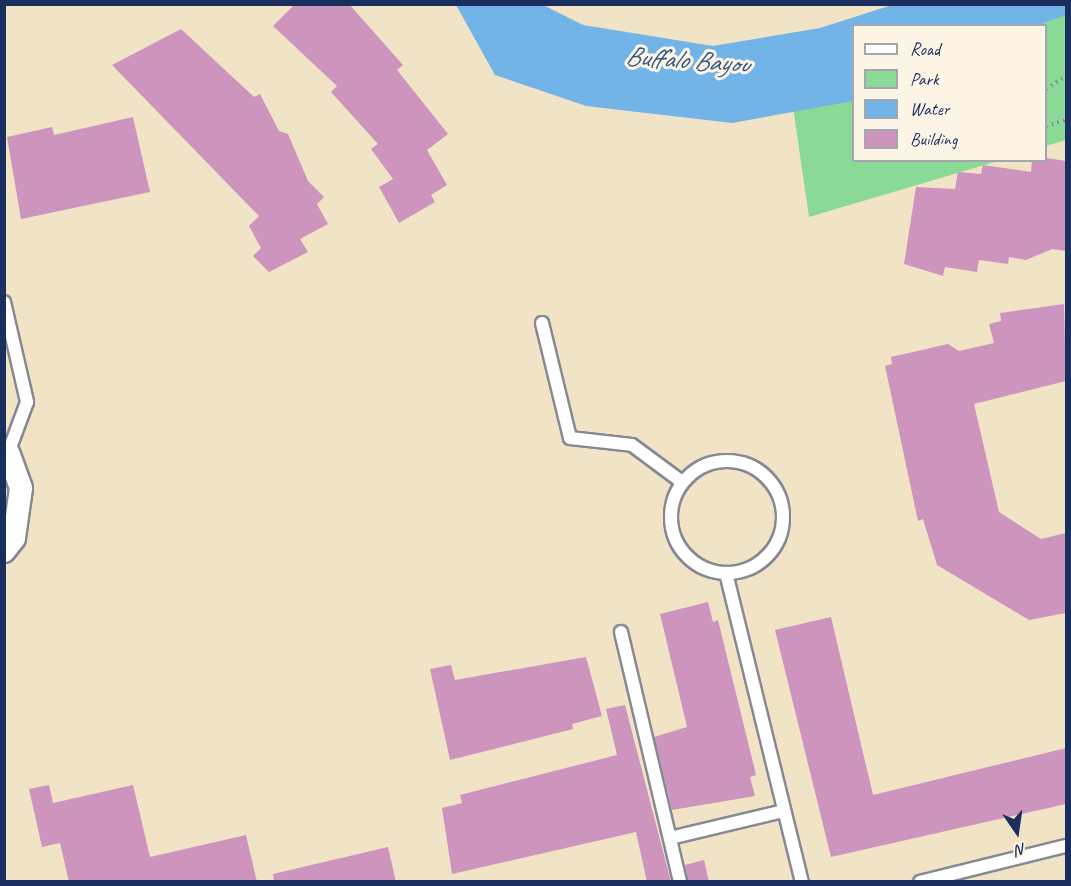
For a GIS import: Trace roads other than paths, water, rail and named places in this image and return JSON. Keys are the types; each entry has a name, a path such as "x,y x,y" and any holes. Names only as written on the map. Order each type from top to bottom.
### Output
{"street":[{"path":"8,453 21,488 9,544"}],"lane":[{"path":"4,302 27,402 8,453"},
{"path":"542,323 570,438 632,445 682,482"},
{"path":"725,460 756,468 778,492 783,524 770,554 757,564 726,573 692,562 672,533 669,515 682,482 708,463 725,460"},
{"path":"726,573 802,882"},
{"path":"621,632 680,882"},
{"path":"670,838 783,811"},
{"path":"920,882 1066,846"}],"water":[{"name":"Buffalo Bayou","path":"456,5 543,5 583,25 713,46 820,28 892,5 1066,5 1066,15 1041,24 852,24 852,101 732,123 586,106 495,75"}]}
